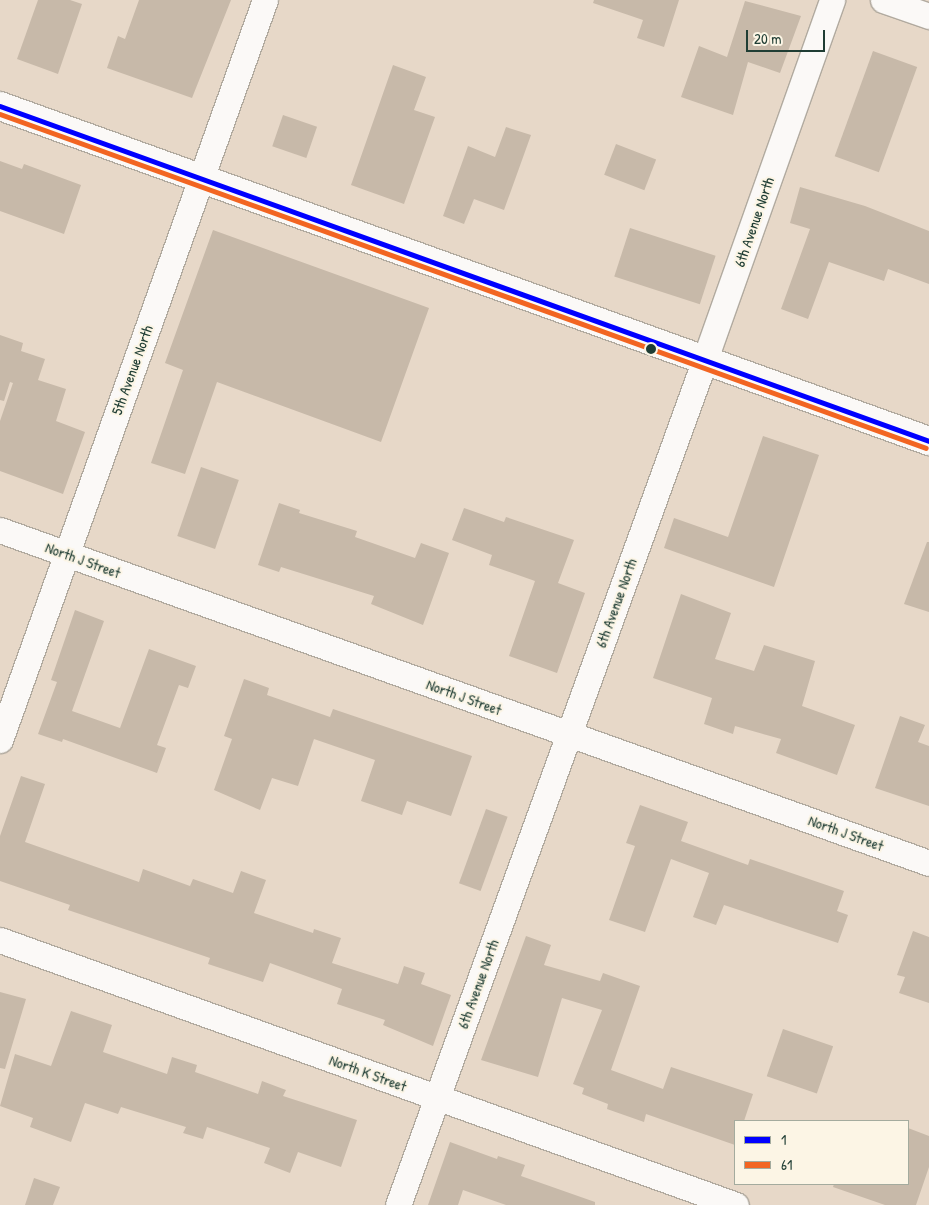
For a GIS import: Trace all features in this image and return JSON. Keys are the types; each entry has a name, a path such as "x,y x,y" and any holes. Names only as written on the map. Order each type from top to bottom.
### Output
{"main road":[{"path":"0,106 929,441"}],"street":[{"name":"5th Avenue North","path":"0,740 265,0"},
{"name":"6th Avenue North","path":"398,1205 706,359 832,0"},
{"path":"883,0 929,16"},
{"name":"North J Street","path":"0,530 929,863"},
{"name":"North K Street","path":"0,940 736,1205"}],"building":[{"path":"38,0 70,0 82,4 58,74 17,59"},
{"path":"139,0 231,0 192,98 107,68 118,36 125,39"},
{"path":"594,0 679,0 664,47 637,38 643,20 593,3"},
{"path":"745,1 801,16 780,73 748,62 733,115 681,97 699,46 727,57"},
{"path":"873,51 917,67 879,172 835,156"},
{"path":"393,65 426,77 414,110 435,117 404,204 351,185"},
{"path":"283,115 317,127 306,158 272,146"},
{"path":"506,127 531,135 504,210 474,199 464,224 443,216 468,146 495,157"},
{"path":"616,144 656,159 644,190 604,175"},
{"path":"0,161 22,169 24,164 81,185 64,234 0,211"},
{"path":"800,187 865,206 929,231 929,284 888,269 884,281 829,262 808,319 781,309 810,229 790,223"},
{"path":"630,228 716,256 700,304 614,277"},
{"path":"213,230 429,308 381,442 217,382 185,474 151,463 183,370 165,363"},
{"path":"0,335 23,343 21,351 45,359 38,380 66,389 56,421 85,432 63,494 0,471 0,421 13,383 10,382 4,401 0,400"},
{"path":"763,436 819,455 774,587 664,548 674,518 728,537"},
{"path":"201,467 239,480 215,549 177,536"},
{"path":"279,503 300,510 299,513 357,531 355,537 415,558 421,543 449,553 423,625 371,604 374,596 281,567 279,572 258,565"},
{"path":"464,508 504,522 506,517 574,540 558,583 585,593 557,673 509,656 535,581 489,565 492,555 452,540"},
{"path":"927,542 929,542 929,612 904,604"},
{"path":"681,594 731,613 715,659 754,671 764,645 815,661 802,706 855,725 837,775 776,753 781,739 735,726 733,734 704,724 712,698 653,678"},
{"path":"75,610 104,621 72,711 120,728 149,649 196,666 188,688 179,685 157,745 166,748 157,773 63,739 62,742 38,734 57,682 51,680"},
{"path":"244,679 269,688 267,695 330,717 333,709 472,756 451,816 407,801 402,815 361,801 375,760 314,739 298,786 272,778 260,810 214,790 232,739 224,736"},
{"path":"900,716 925,725 918,742 929,746 929,806 875,788"},
{"path":"21,776 45,784 25,842 139,882 143,869 190,886 193,879 233,893 241,871 266,880 254,913 313,933 314,929 341,938 332,963 398,984 404,966 425,973 421,984 451,995 433,1046 383,1025 385,1020 337,1004 342,989 270,963 263,982 208,964 210,958 68,910 70,905 0,881 0,836"},
{"path":"640,805 688,822 681,841 748,865 750,859 844,891 837,911 848,915 838,943 724,905 716,925 693,917 709,873 671,859 645,932 609,920 635,846 626,843"},
{"path":"486,809 508,817 481,891 459,883"},
{"path":"913,931 929,937 929,1003 899,993 905,977 897,975"},
{"path":"526,936 551,945 544,965 600,981 603,973 640,986 611,1070 663,1089 671,1067 753,1094 744,1120 734,1120 734,1145 646,1114 644,1122 607,1109 608,1104 582,1094 584,1088 573,1084 602,1010 562,998 538,1077 481,1060"},
{"path":"0,992 26,999 5,1069 0,1068"},
{"path":"71,1011 112,1025 103,1052 167,1074 172,1057 197,1065 195,1072 258,1094 262,1081 286,1090 283,1096 357,1120 341,1167 298,1152 290,1173 264,1163 270,1148 207,1127 203,1139 183,1133 186,1127 121,1107 118,1114 85,1103 71,1142 30,1127 33,1118 0,1106 15,1054 51,1066"},
{"path":"783,1029 833,1046 817,1094 767,1076"},
{"path":"909,1128 929,1136 929,1167 916,1205 885,1205 833,1187 834,1185 909,1185"},
{"path":"450,1142 497,1159 498,1156 525,1165 521,1176 595,1202 595,1205 506,1205 463,1190 458,1205 428,1205"},
{"path":"34,1178 60,1187 53,1205 25,1205"}],"transit line":[{"name":"1","path":"0,106 929,441"},
{"name":"61","path":"0,114 926,448"}]}
